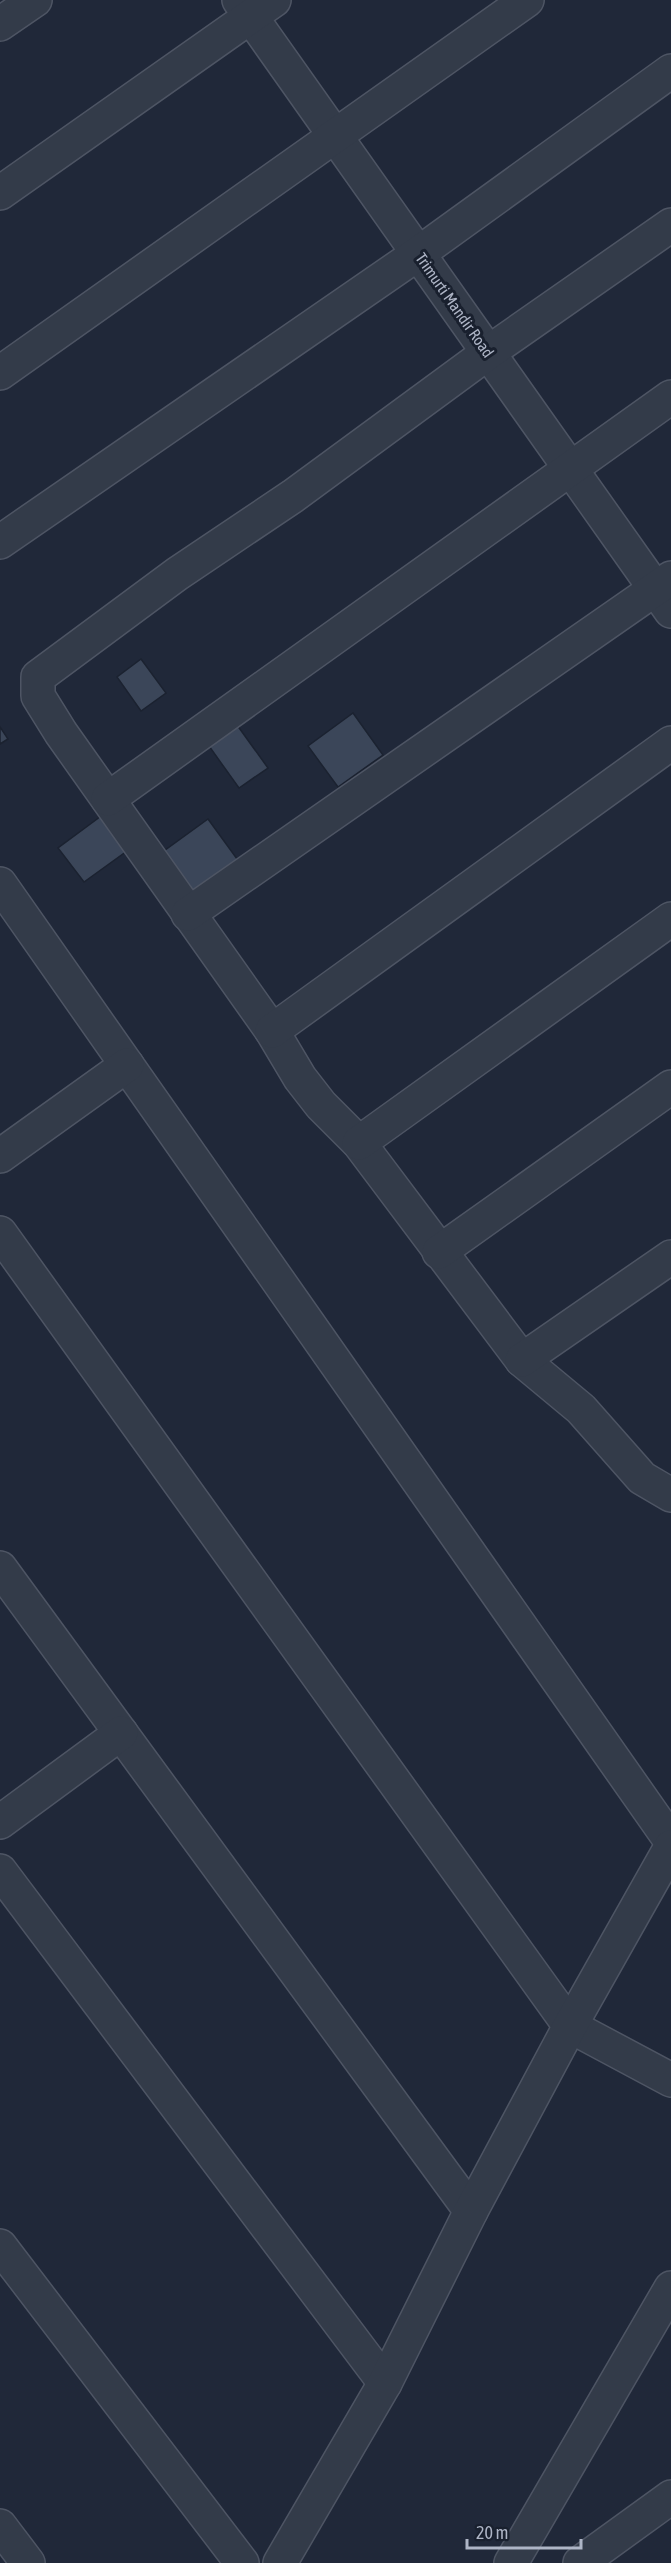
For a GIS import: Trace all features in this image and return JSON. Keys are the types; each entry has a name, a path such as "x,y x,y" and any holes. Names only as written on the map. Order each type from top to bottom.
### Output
{"street":[{"path":"0,24 35,0"},
{"path":"0,373 336,138 527,0"},
{"path":"0,193 254,6"},
{"name":"Trimurti Mandir Road","path":"254,6 336,138 570,468 666,592"},
{"path":"0,542 419,253 671,70"},
{"path":"671,225 489,352 293,496 177,574 38,677 38,696 272,1031 300,1078 321,1105 359,1143 522,1360 581,1409 642,1478 671,1495"},
{"path":"108,799 671,396"},
{"path":"189,914 666,592"},
{"path":"272,1031 671,742"},
{"path":"0,884 671,1841"},
{"path":"359,1143 671,919"},
{"path":"0,1156 127,1065"},
{"path":"439,1252 671,1087"},
{"path":"0,1233 570,2026 671,2080"},
{"path":"522,1360 671,1257"},
{"path":"0,1568 471,2211"},
{"path":"0,1822 121,1733"},
{"path":"280,2563 385,2383 471,2211 570,2026 671,1848"},
{"path":"0,1871 385,2383"},
{"path":"0,2246 242,2563"},
{"path":"511,2563 671,2288"},
{"path":"580,2563 671,2497"},
{"path":"0,2526 28,2563"}],"building":[{"path":"141,659 166,693 141,711 117,677"},
{"path":"353,713 383,755 338,787 308,746"},
{"path":"237,725 268,768 239,788 209,746"},
{"path":"0,727 8,739 0,744"},
{"path":"112,808 138,843 84,882 58,848"},
{"path":"208,819 240,863 188,900 157,856"}]}
